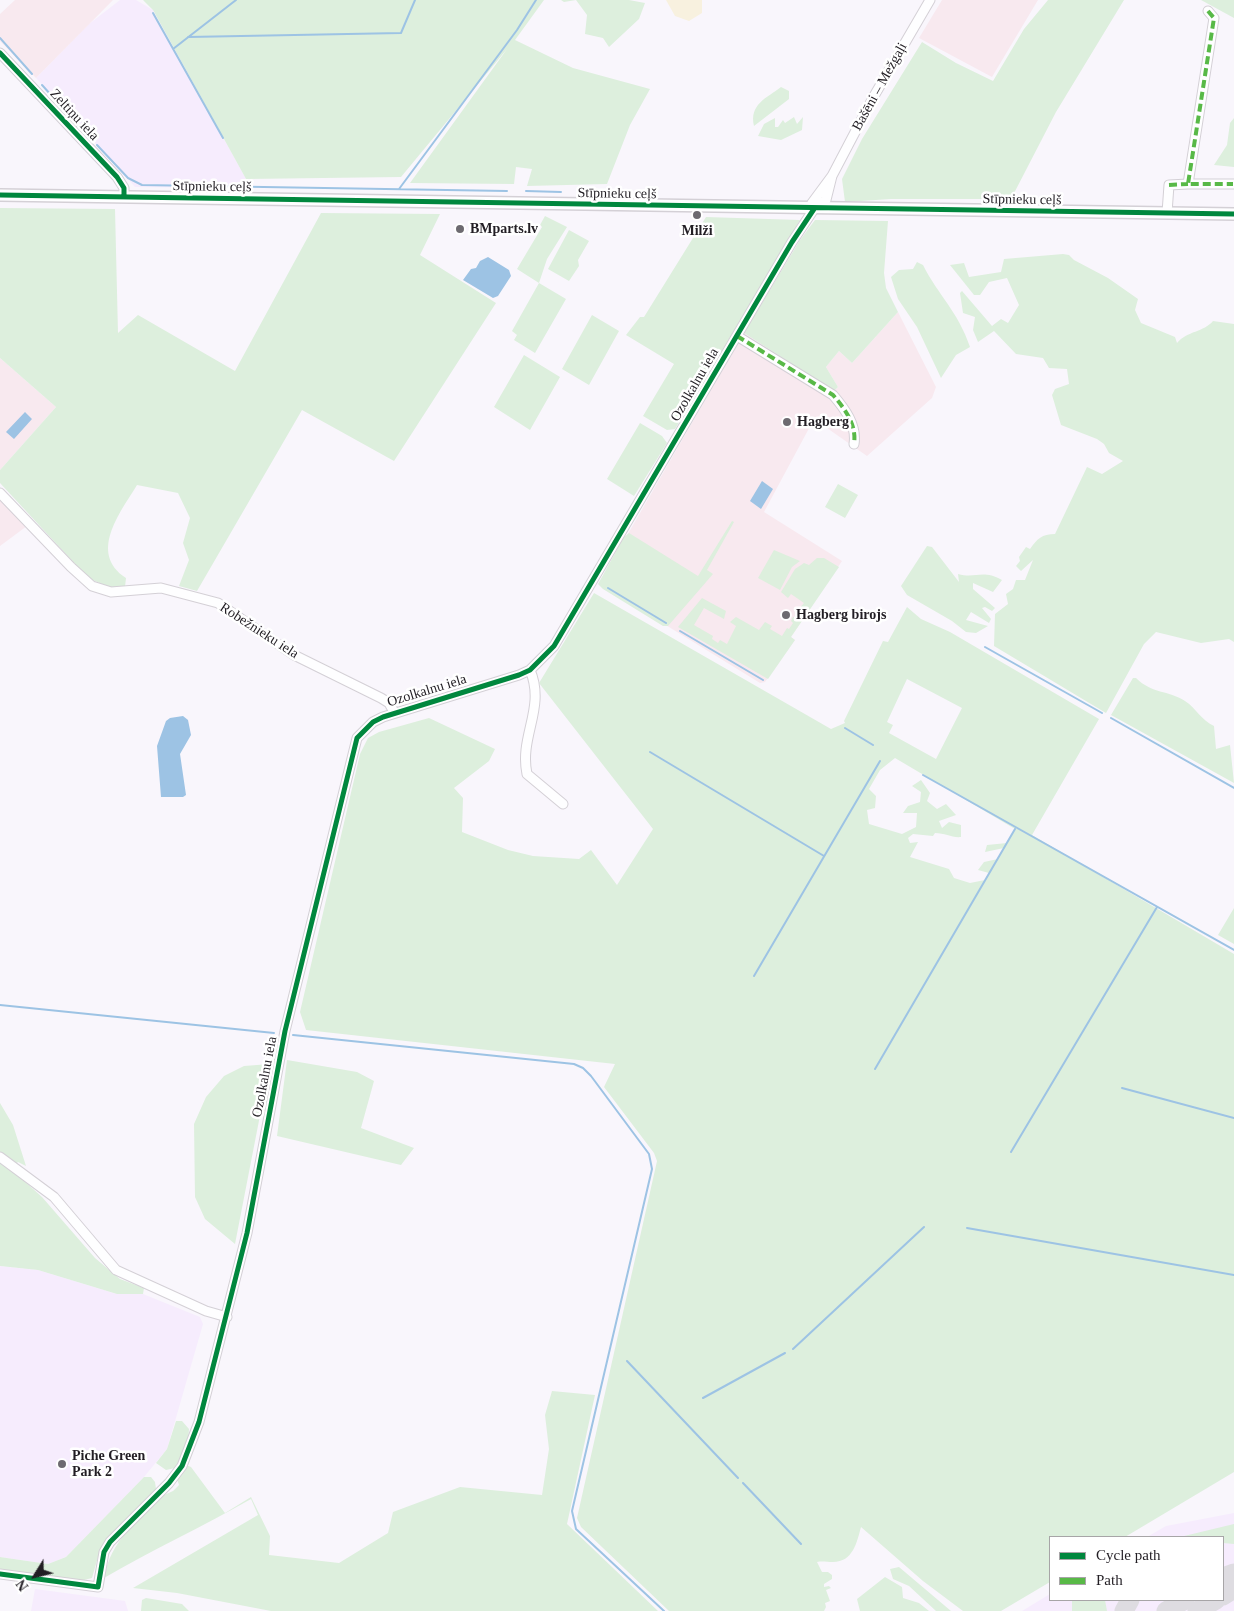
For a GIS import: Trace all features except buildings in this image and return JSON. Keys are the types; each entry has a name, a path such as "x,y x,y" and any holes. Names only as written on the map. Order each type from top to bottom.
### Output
{"main road":[{"name":"Stīpnieku ceļš","path":"0,195 1234,214"}],"street":[{"name":"Bašēni – Mežgaļi","path":"814,209 812,203 832,176 874,96 930,0"},
{"path":"1188,184 1214,18 1208,11"},
{"name":"Zeltiņu iela","path":"0,53 117,176 124,188 124,197"},
{"path":"1167,213 1169,185 1234,184"},
{"name":"Ozolkalnu iela","path":"0,1574 98,1587 104,1552 110,1542 169,1483 187,1457 199,1422 247,1233 285,1031 357,738 373,722 394,712 530,670 554,646 792,242 814,209"},
{"path":"737,336 833,395 843,407 855,433 854,444"},
{"name":"Robežnieku iela","path":"0,493 70,567 92,586 111,592 161,588 218,603 294,655 381,698 389,703 394,712"},
{"path":"530,670 537,689 525,749 528,774 563,804"},
{"path":"0,1157 54,1197 116,1270 206,1311 226,1316"}],"shaded area":[{"path":"15,0 113,0 36,78 0,41 0,14"},
{"path":"120,0 136,0 153,10 246,179 237,188 135,187 36,78 89,24"},
{"path":"942,0 1038,0 992,77 919,38"},
{"path":"898,312 936,387 932,398 867,456 814,419 764,512 842,561 791,637 795,640 765,682 760,683 599,584 744,333 834,391 838,387 826,367 839,351 852,363"},
{"path":"0,358 56,407 0,470"},
{"path":"0,499 27,526 0,546"},
{"path":"0,1266 38,1270 117,1294 143,1294 200,1317 203,1324 167,1449 144,1477 66,1557 48,1564 0,1557"},
{"path":"1234,1513 1234,1611 1022,1611 1049,1595 1049,1601 1224,1601 1224,1536 1149,1536 1166,1526"},
{"path":"35,1589 125,1601 128,1611 31,1611"}],"green space":[{"path":"143,0 544,0 515,40 573,68 650,89 630,125 607,184 527,186 532,169 516,167 514,184 410,183 507,49 401,177 246,179 153,10"},
{"path":"576,0 629,0 645,3 639,19 609,47 603,38 585,34 587,15"},
{"path":"1048,0 1124,0 1056,112 1011,199 891,199 845,202 842,179 862,139 922,42 956,63 993,81 1024,29"},
{"path":"1201,0 1234,0 1234,18"},
{"path":"781,87 789,91 789,99 754,126 754,112 760,102"},
{"path":"794,117 797,124 803,117 802,130 781,140 758,136 764,124 775,118 775,127 778,127 783,120 785,123"},
{"path":"1234,118 1234,167 1214,165 1227,145 1230,123"},
{"path":"0,208 115,209 118,333 138,315 235,371 321,213 440,214 420,255 496,303 394,461 302,410 197,591 179,586 189,560 183,543 190,518 178,493 137,485 116,520 111,533 108,545 109,557 115,568 126,578 125,587 111,588 88,578 0,483 0,470 56,407 0,358"},
{"path":"545,216 567,227 547,259 539,283 517,269 542,227 540,225"},
{"path":"706,217 800,220 675,429 667,430 643,416 674,364 626,335 640,317 644,317"},
{"path":"815,220 888,221 884,273 886,288 898,312 852,363 839,351 826,367 838,387 834,391 744,333 800,240"},
{"path":"569,230 589,241 578,260 579,266 569,281 548,269"},
{"path":"1069,255 1074,260 1108,278 1138,299 1135,310 1141,323 1175,337 1177,343 1213,321 1234,324 1234,642 1229,639 1201,643 1156,632 1144,644 1106,713 994,646 995,614 1008,604 1006,594 1013,589 1016,580 1025,580 1033,560 1021,571 1016,566 1020,561 1019,557 1026,547 1030,549 1040,538 1055,534 1087,467 1102,474 1123,461 1109,453 1104,444 1097,439 1061,425 1052,395 1055,389 1069,384 1067,369 1049,368 1043,358 1016,354 994,331 978,342 973,330 975,317 963,313 960,293 962,291 992,326 1001,319 1008,323 1019,305 1007,278 989,282 980,295 974,295 950,265 964,263 969,277 1001,272 1004,259"},
{"path":"917,262 923,265 954,313 970,347 956,355 941,378 917,327 898,299 891,277 899,270 913,269"},
{"path":"539,283 566,299 535,353 514,340 517,335 512,331"},
{"path":"592,315 619,331 589,385 562,369"},
{"path":"524,355 560,377 530,430 494,407"},
{"path":"640,423 662,436 667,443 634,496 607,479"},
{"path":"838,484 858,495 845,518 825,507"},
{"path":"732,521 734,522 707,570 713,574 668,626 663,626 598,584 624,537 629,533 698,576"},
{"path":"927,546 932,547 959,582 958,574 970,576 989,575 1002,580 993,592 973,583 973,589 995,608 992,611 985,607 982,608 991,619 989,623 971,612 966,620 988,626 976,633 966,632 952,621 907,595 901,586"},
{"path":"774,550 800,561 792,567 780,590 758,578"},
{"path":"817,558 824,558 839,567 791,637 795,640 768,679 678,627 702,598 726,611 724,619 704,608 694,625 713,636 712,639 718,643 720,640 727,644 736,626 730,622 736,617 759,630 765,622 772,626 770,629 782,636 793,623 791,621 793,617 796,618 800,612 798,610 804,603 791,594 788,598 781,592 795,569 804,563 809,565"},
{"path":"594,593 831,729 845,723 844,721 883,641 888,642 907,607 921,619 950,632 1099,719 1032,835 1234,954 1234,1472 1127,1536 1049,1536 1049,1583 1001,1611 963,1611 923,1581 861,1527 853,1550 845,1559 833,1562 817,1562 822,1572 828,1572 832,1575 832,1579 824,1584 824,1587 829,1586 831,1588 826,1590 830,1601 825,1603 824,1611 669,1611 581,1527 577,1518 657,1161 654,1153 604,1087 615,1064 306,1030 300,1012 360,754 368,738 379,732 429,718 495,749 489,761 454,788 463,798 462,832 508,850 533,856 579,859 591,850 617,885 653,829 539,683","holes":["907,679 962,708 936,759 889,733 893,725 887,722","895,758 1015,829 1007,843 987,845 985,852 1004,848 998,859 984,862 978,870 989,873 985,880 970,883 954,878 949,869 910,857 918,842 910,843 908,838 913,834 933,836 935,833 939,833 961,837 961,825 949,822 942,828 939,821 956,815 946,804 937,809 927,801 930,793 921,780 912,786 921,792 920,802 908,806 903,813 917,813 916,827 902,834 869,824 867,810 875,808 876,796 869,789 880,770"]},
{"path":"1133,678 1136,678 1148,687 1185,701 1214,726 1216,749 1230,745 1234,783 1111,715"},
{"path":"1234,908 1234,944 1218,935"},
{"path":"287,1060 357,1072 374,1081 361,1128 414,1148 401,1165 277,1136"},
{"path":"270,1064 235,1244 205,1219 195,1197 194,1124 206,1097 224,1076 244,1066"},
{"path":"0,1103 13,1125 26,1166 18,1162 11,1169 42,1197 95,1258 120,1279 144,1288 143,1294 117,1294 38,1270 0,1266"},
{"path":"552,1391 595,1395 567,1524 658,1611 271,1611 177,1593 133,1588 258,1515 251,1499 214,1519 140,1558 104,1578 108,1564 119,1541 135,1522 164,1495 173,1491 179,1485 177,1479 186,1465 191,1467 225,1513 251,1497 270,1536 269,1555 339,1563 388,1533 393,1512 460,1487 542,1495 549,1449 545,1415"},
{"path":"176,1421 182,1421 189,1429 188,1443 175,1468 166,1470 156,1463 167,1449"},
{"path":"144,1477 151,1477 155,1482 156,1489 106,1539 100,1550 92,1578 80,1581 0,1570 0,1557 48,1564 66,1557"},
{"path":"1234,1524 1234,1544 1224,1543 1224,1536 1184,1536"},
{"path":"899,1567 951,1611 936,1611 909,1586 893,1579 890,1569"},
{"path":"885,1577 902,1587 903,1598 919,1603 929,1611 860,1611 857,1599"},
{"path":"146,1598 182,1604 189,1611 141,1611 142,1600"},
{"path":"1072,1601 1105,1601 1107,1611 1072,1611"}],"sand":[{"path":"666,0 702,0 702,13 689,21 675,16"}],"water":[{"path":"488,257 509,270 511,276 498,296 493,298 463,280 471,269 476,268 480,261"},
{"path":"25,412 32,419 14,439 6,432"},
{"path":"762,481 773,489 761,509 750,501"},
{"path":"183,716 188,720 191,735 180,754 186,795 183,797 161,797 157,746 166,721 170,718"}],"waterway":[{"path":"173,49 236,0"},
{"path":"188,37 401,33 415,0"},
{"path":"399,189 517,30 536,0"},
{"path":"153,13 223,138"},
{"path":"0,38 32,74"},
{"path":"42,85 88,136"},
{"path":"97,145 128,178 142,185 507,191"},
{"path":"526,191 561,192"},
{"path":"608,588 666,623"},
{"path":"680,631 763,680"},
{"path":"985,647 1102,713"},
{"path":"1111,718 1234,788"},
{"path":"845,728 873,745"},
{"path":"650,752 824,856"},
{"path":"754,976 880,761"},
{"path":"923,775 1234,950"},
{"path":"875,1069 1015,829"},
{"path":"1011,1152 1157,907"},
{"path":"0,1005 274,1033"},
{"path":"293,1035 574,1064 583,1068 591,1076 649,1154 652,1169 572,1511 576,1529 664,1611"},
{"path":"1122,1088 1234,1118"},
{"path":"793,1349 924,1227"},
{"path":"967,1228 1234,1275"},
{"path":"703,1398 785,1353"},
{"path":"627,1361 738,1478"},
{"path":"743,1483 801,1544"}],"taxiway":[{"path":"1224,1577 1234,1573"},
{"path":"1224,1595 1234,1589"},
{"path":"1124,1611 1129,1601"},
{"path":"1166,1611 1183,1601"},
{"path":"1197,1611 1214,1601"}],"marked path":[{"path":"1208,11 1214,18 1188,184 1233,184"},
{"path":"1169,185 1188,184"},
{"path":"737,336 833,395 846,412 852,424 854,444"}],"cycle path":[{"path":"0,53 117,177 124,188 124,197"},
{"path":"0,195 1234,214"},
{"path":"0,1574 98,1587 104,1552 110,1542 169,1483 182,1466 199,1422 247,1233 285,1031 357,738 373,722 383,717 530,670 554,646 792,242 814,209"}],"place":[{"name":"Milži","path":"697,215"},
{"name":"BMparts.lv","path":"460,229"},
{"name":"Hagberg","path":"787,422"},
{"name":"Hagberg birojs","path":"786,615"},
{"name":"Piche Green Park 2","path":"62,1464"}]}
